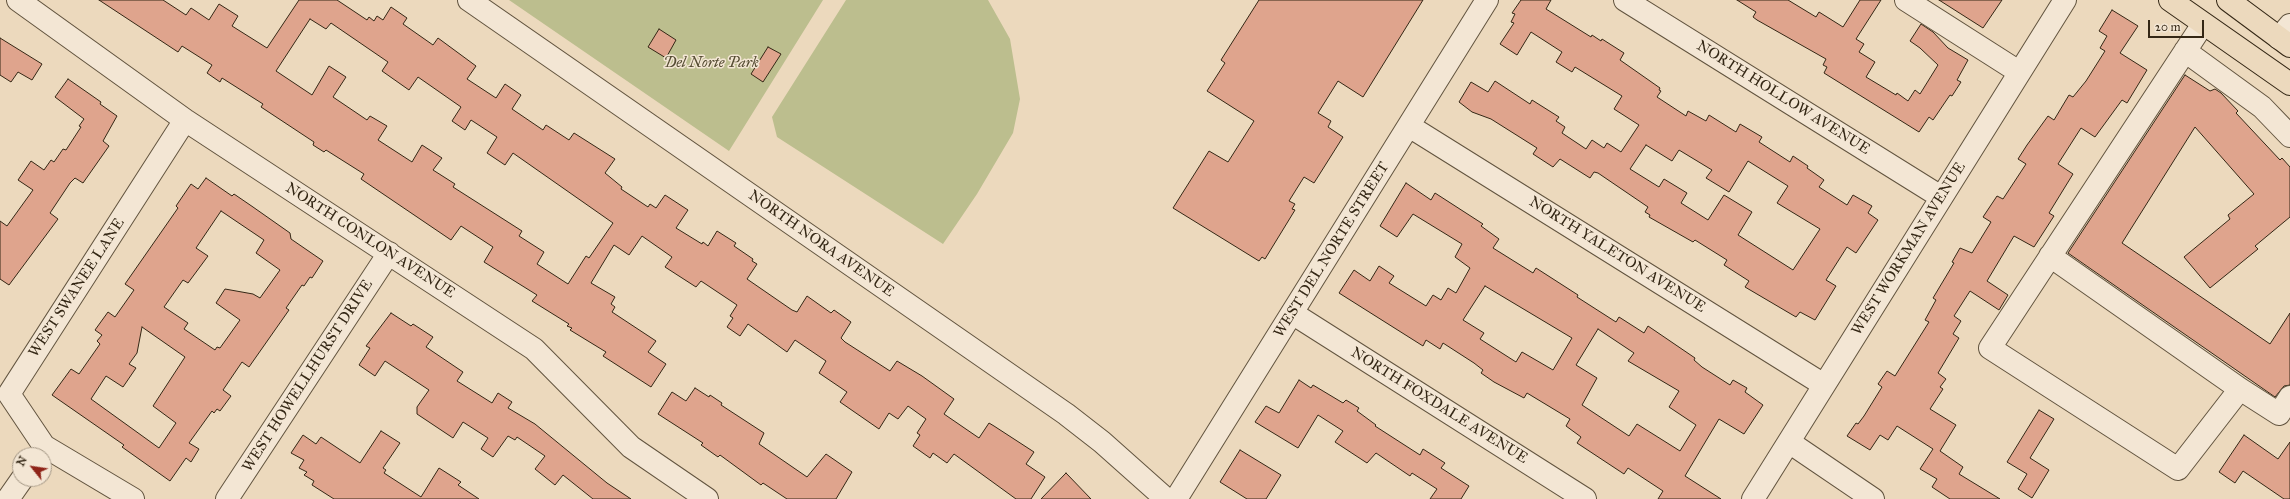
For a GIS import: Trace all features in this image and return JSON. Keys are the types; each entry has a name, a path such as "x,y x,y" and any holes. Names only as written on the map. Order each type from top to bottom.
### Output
{"main road":[{"path":"2170,0 2290,84"},
{"path":"2228,0 2286,37"}],"street":[{"name":"NORTH CONLON AVENUE","path":"18,0 185,120 534,349 631,447 707,499"},
{"name":"NORTH NORA AVENUE","path":"469,0 1066,414 1102,442 1166,499"},
{"name":"WEST DEL NORTE STREET","path":"1176,499 1487,0"},
{"name":"NORTH HOLLOW AVENUE","path":"1625,0 1941,197"},
{"path":"1906,0 2019,72"},
{"name":"WEST WORKMAN AVENUE","path":"1753,499 2065,0"},
{"path":"2203,24 1990,348 2178,469 2240,389"},
{"path":"2185,51 2262,107 2290,136"},
{"name":"WEST SWANEE LANE","path":"39,447 9,394 185,120"},
{"name":"NORTH YALETON AVENUE","path":"1409,126 1824,385"},
{"name":"WEST HOWELLHURST DRIVE","path":"232,497 389,253"},
{"path":"2050,256 2240,389 2279,414 2290,397"},
{"name":"NORTH FOXDALE AVENUE","path":"1292,313 1585,499"},
{"path":"1790,442 1873,499"},
{"path":"52,456 133,499"},
{"path":"8,499 16,487"}],"green space":[{"name":"Del Norte Park","path":"509,0 823,0 729,151"},
{"path":"846,0 988,0 1010,39 1020,99 1013,133 977,194 943,244 777,137 772,117"}],"building":[{"path":"99,0 163,0 186,15 191,8 209,20 219,4 238,16 232,26 267,48 299,0 337,0 367,20 369,17 374,21 377,16 383,20 391,7 407,18 403,24 433,45 438,38 476,66 467,79 496,98 505,84 521,95 512,109 543,130 546,125 569,140 574,133 615,159 605,173 622,187 621,189 648,207 650,204 656,208 665,195 688,210 676,228 708,246 717,231 736,243 734,246 753,259 752,261 757,264 747,279 797,312 807,296 831,313 834,310 851,322 841,338 845,342 890,371 897,361 922,376 954,399 944,414 979,438 989,423 994,426 1034,452 1026,464 1045,477 1031,499 1016,499 954,454 947,463 933,453 930,458 913,446 920,435 917,433 926,419 908,406 898,419 889,413 879,429 840,402 847,392 819,373 826,361 795,340 787,352 748,324 740,336 727,327 733,318 730,316 737,305 701,281 696,287 665,267 672,257 642,236 629,255 614,245 591,283 615,297 611,304 615,307 612,312 656,341 648,352 666,364 651,387 603,356 606,352 570,330 572,328 567,326 569,324 532,301 537,295 484,262 493,247 461,226 451,240 361,179 364,174 326,150 324,152 313,145 314,142 261,107 263,104 222,78 220,82 207,73 212,65 182,46 178,52","holes":["310,19 326,29 331,23 388,62 382,71 409,90 418,77 461,107 452,121 465,130 471,120 497,137 487,153 505,165 513,153 613,223 589,258 586,256 568,284 537,264 544,252 519,236 522,231 453,187 455,184 433,170 442,158 422,145 412,162 378,140 387,126 370,116 367,120 333,97 346,77 329,66 312,95 276,71"]},
{"path":"1259,0 1423,0 1363,97 1338,81 1318,113 1331,121 1328,127 1343,137 1314,183 1304,177 1289,201 1295,204 1292,209 1295,210 1265,259 1262,257 1259,261 1173,208 1209,151 1228,162 1254,121 1207,91 1225,63 1221,60"},
{"path":"1521,0 1551,0 1546,9 1591,37 1592,35 1601,41 1602,39 1624,53 1620,60 1660,88 1659,90 1661,91 1657,97 1686,116 1688,111 1706,121 1709,115 1736,132 1740,124 1762,137 1759,142 1790,162 1793,156 1808,166 1807,168 1824,180 1819,187 1847,205 1853,195 1872,206 1868,213 1878,220 1856,253 1847,247 1826,280 1836,286 1815,320 1800,312 1796,317 1745,287 1749,281 1724,265 1727,260 1695,240 1693,242 1649,217 1650,215 1645,212 1648,207 1598,173 1594,172 1590,178 1560,159 1553,167 1533,154 1537,148 1491,119 1472,112 1459,102 1471,82 1488,92 1495,81 1530,104 1532,100 1559,117 1556,121 1565,127 1562,133 1586,149 1592,140 1604,148 1607,143 1621,152 1639,125 1614,109 1622,96 1575,67 1572,72 1556,62 1562,52 1531,32 1517,55 1500,44 1514,23 1511,22 1515,14 1512,13","holes":["1646,145 1672,161 1679,150 1712,170 1706,178 1729,192 1748,161 1788,186 1777,203 1820,229 1793,270 1738,235 1752,212 1724,195 1708,220 1681,203 1687,193 1664,179 1659,187 1630,169"]},
{"path":"1737,0 1788,0 1816,17 1819,12 1843,27 1860,0 1881,0 1856,39 1864,44 1859,52 1875,62 1866,77 1896,95 1897,93 1908,101 1915,90 1920,94 1938,65 1910,41 1921,24 1933,32 1948,48 1968,60 1957,80 1961,82 1952,96 1950,95 1933,120 1929,117 1919,132 1824,73 1827,67 1823,65 1826,59 1757,20 1753,17 1756,12"},
{"path":"1939,0 2002,0 1983,28"},
{"path":"2112,10 2138,26 2120,53 2147,70 2127,103 2122,100 2095,137 2081,128 2058,164 2073,174 2049,213 2054,216 2034,247 2014,236 1987,281 2008,295 1999,310 1970,291 1954,316 1961,321 1953,334 1959,338 1938,373 1946,379 1940,387 1943,389 1930,409 1956,425 1940,451 1963,467 1959,474 2000,499 1950,499 1932,487 1937,479 1920,469 1933,449 1897,426 1888,440 1880,435 1870,450 1847,436 1856,423 1858,424 1864,416 1882,387 1878,384 1887,371 1895,376 1929,322 1925,320 1936,300 1933,298 1954,263 1952,262 1960,248 1972,253 1991,222 1983,217 1997,196 2003,199 2026,164 2018,159 2027,145 2048,116 2054,120 2069,95 2073,97 2086,81 2105,51 2100,48 2107,36 2099,31"},
{"path":"659,29 676,40 666,58 648,47"},
{"path":"0,38 42,64 32,80 18,72 11,82 0,75"},
{"path":"768,47 781,54 763,82 751,74"},
{"path":"2185,75 2210,91 2215,89 2221,93 2238,111 2236,113 2280,160 2282,158 2290,167 2290,217 2255,246 2258,249 2210,288 2184,257 2230,219 2228,215 2254,194 2195,127 2122,243 2270,344 2290,313 2290,385 2284,386 2275,397 2068,253"},
{"path":"68,79 101,102 100,104 117,116 103,141 109,146 83,183 75,178 70,183 50,213 58,219 9,285 0,279 0,221 7,226 33,190 18,180 31,161 44,170 51,160 54,162 63,149 66,150 81,127 79,126 84,119 55,97"},
{"path":"206,178 232,196 234,194 290,233 291,239 323,261 312,278 310,277 304,286 302,285 286,308 289,310 249,367 242,362 223,390 231,396 220,411 217,409 214,413 212,411 189,443 199,449 191,462 186,458 170,481 122,447 124,445 52,395 71,369 79,374 100,344 97,341 102,335 95,330 108,312 115,317 134,290 125,284 178,208 176,206 191,184 198,189","holes":["221,211 264,240 256,253 280,270 260,298 253,294 225,289 216,303 240,320 220,348 217,347 215,350 184,329 188,323 164,307 183,280 188,283 208,256 196,248","142,327 185,357 153,406 176,423 159,448 91,399 106,376 123,387 136,368 129,364 137,353"]},
{"path":"1406,183 1431,200 1435,193 1483,224 1481,226 1499,239 1493,248 1533,273 1536,268 1616,322 1619,317 1644,333 1648,326 1695,358 1694,360 1702,367 1730,385 1733,380 1747,388 1745,392 1763,405 1744,434 1719,419 1685,476 1721,499 1658,499 1663,491 1628,468 1624,474 1577,443 1581,437 1566,426 1570,419 1527,393 1524,398 1494,382 1481,373 1483,370 1474,363 1443,343 1440,349 1426,340 1423,346 1339,293 1354,270 1370,281 1379,266 1394,276 1389,283 1426,306 1433,295 1441,300 1448,288 1456,293 1470,268 1455,257 1462,244 1413,214 1397,237 1380,226","holes":["1485,286 1572,338 1553,370 1522,352 1516,362 1480,339 1484,333 1463,320","1598,329 1634,353 1628,361 1679,391 1669,407 1696,425 1680,451 1637,424 1629,436 1582,405 1597,378 1576,365"]},
{"path":"391,313 411,326 413,324 433,337 426,347 463,372 457,381 492,403 498,393 512,402 508,408 535,424 607,483 631,499 593,499 563,475 555,485 535,469 545,456 517,437 515,440 508,436 493,457 481,449 488,438 463,422 453,438 417,414 417,407 429,390 385,361 375,376 359,365 370,348 366,346"},
{"path":"1299,380 1311,388 1313,385 1343,403 1346,400 1359,408 1357,411 1376,425 1375,426 1420,455 1423,449 1445,463 1441,468 1469,486 1461,499 1430,499 1437,489 1412,473 1410,476 1376,453 1367,463 1335,442 1343,431 1318,415 1298,448 1255,422 1266,406 1279,413"},
{"path":"695,388 709,397 710,395 722,403 721,405 764,433 759,444 807,477 826,454 852,472 836,499 787,499 763,483 761,485 720,455 718,457 701,445 703,443 658,414 672,392 686,401"},
{"path":"2039,410 2054,419 2030,458 2049,470 2032,498 2018,489 2027,474 2007,462"},
{"path":"381,431 400,443 383,468 386,470 384,473 421,497 439,468 461,482 458,485 479,499 334,499 312,485 314,481 304,475 307,472 299,468 304,460 291,453 303,435 316,444 321,437 360,463"},
{"path":"2244,435 2278,459 2290,442 2290,499 2284,499 2243,471 2235,483 2219,472"},
{"path":"1240,450 1281,475 1266,499 1247,499 1220,482"},
{"path":"1066,473 1091,499 1041,499"}]}
